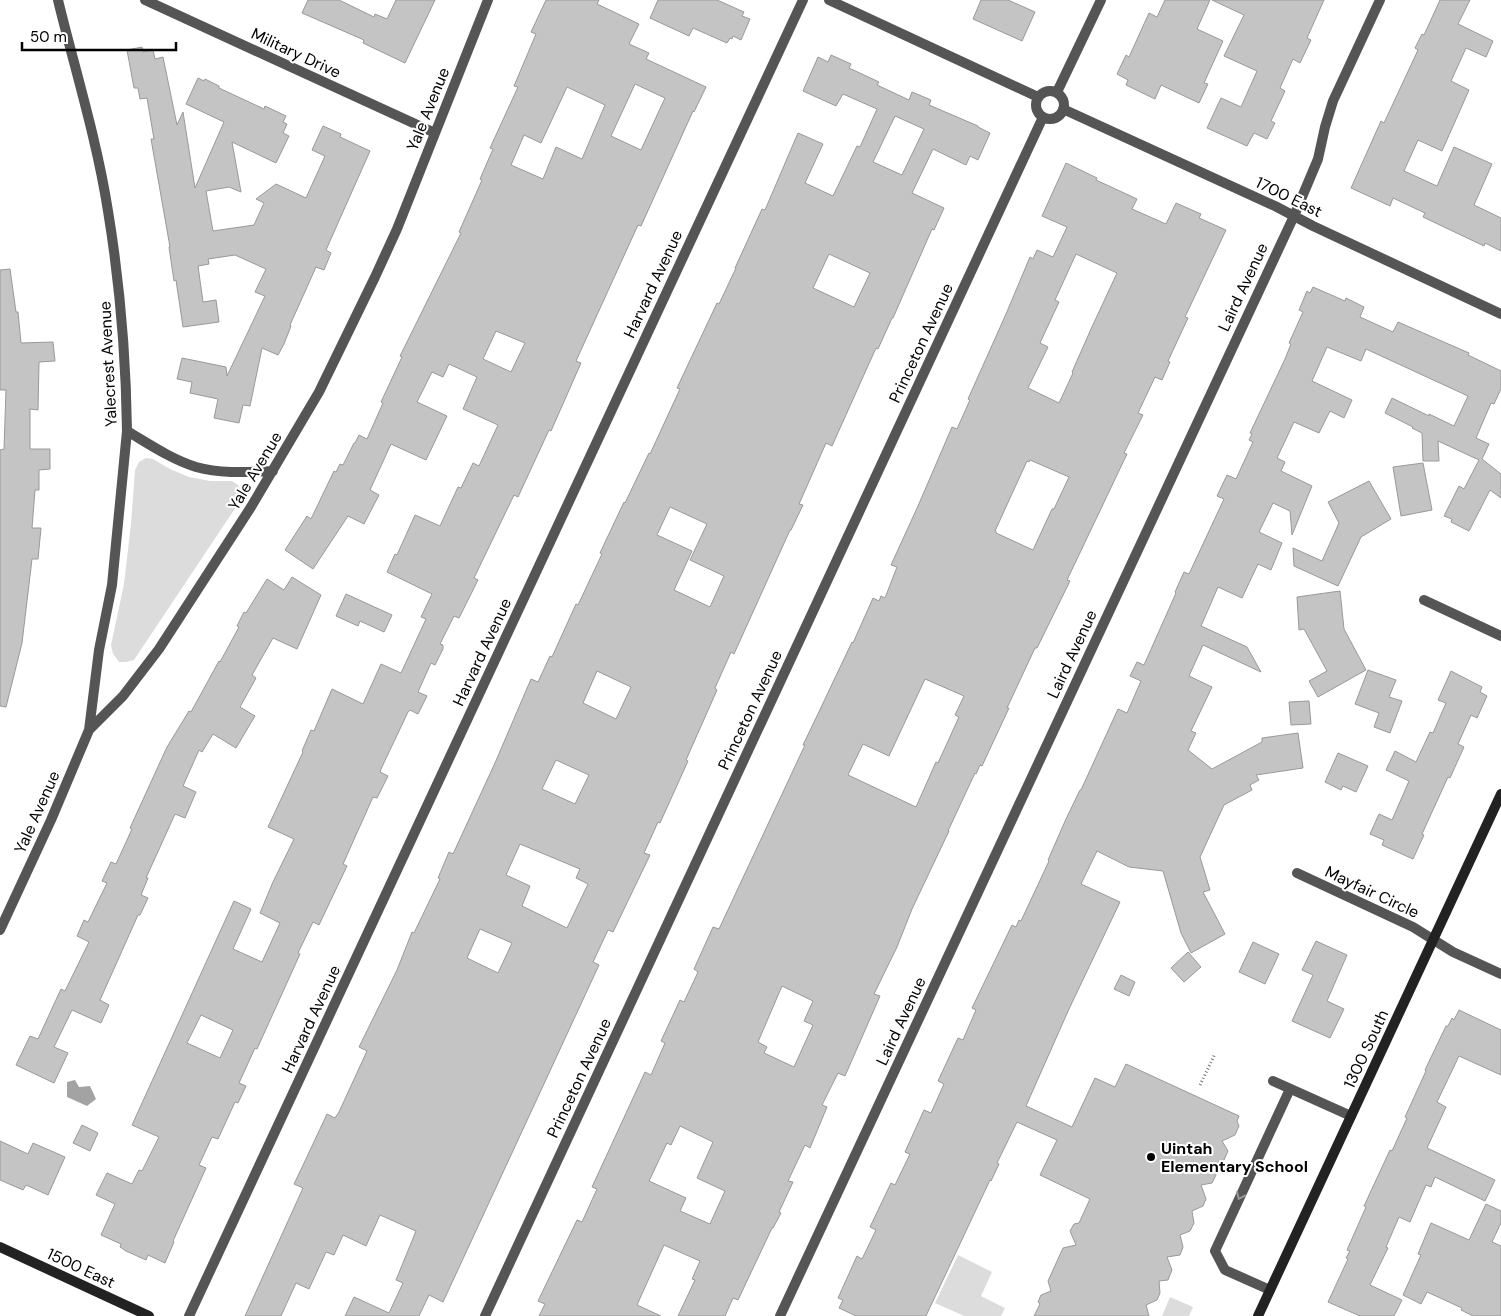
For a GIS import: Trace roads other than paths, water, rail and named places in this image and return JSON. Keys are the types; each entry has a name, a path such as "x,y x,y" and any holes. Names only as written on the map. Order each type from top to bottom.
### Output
{"street":[{"name":"Yalecrest Avenue","path":"58,0 92,131 108,210 123,333 127,432 112,585 100,650 89,730"},
{"name":"Military Drive","path":"145,0 435,133"},
{"name":"Yale Avenue","path":"0,930 51,820 89,730 124,696 158,649 251,507 319,392 375,277 396,229 488,0"},
{"name":"Harvard Avenue","path":"189,1316 802,0"},
{"path":"830,0 1038,97"},
{"path":"1057,92 1101,0"},
{"name":"Laird Avenue","path":"780,1316 1294,216 1318,159 1324,127 1333,100 1380,0"},
{"path":"1047,90 1057,92 1063,100 1061,114 1052,119 1043,117 1036,110 1035,104 1038,97 1047,90"},
{"name":"1700 East","path":"1063,109 1501,314"},
{"name":"Princeton Avenue","path":"485,1316 1043,117"},
{"path":"127,432 176,460 198,467 234,472 273,471"},
{"path":"1424,600 1501,636"},
{"name":"1300 South","path":"1258,1316 1501,794"},
{"name":"Mayfair Circle","path":"1297,873 1413,926 1453,952 1501,974"},
{"path":"1273,1081 1351,1116"},
{"path":"1270,1290 1225,1270 1214,1251 1290,1089"},
{"name":"1500 East","path":"0,1247 149,1316"}],"place":[{"name":"Uintah Elementary School","path":"1151,1157"}]}
